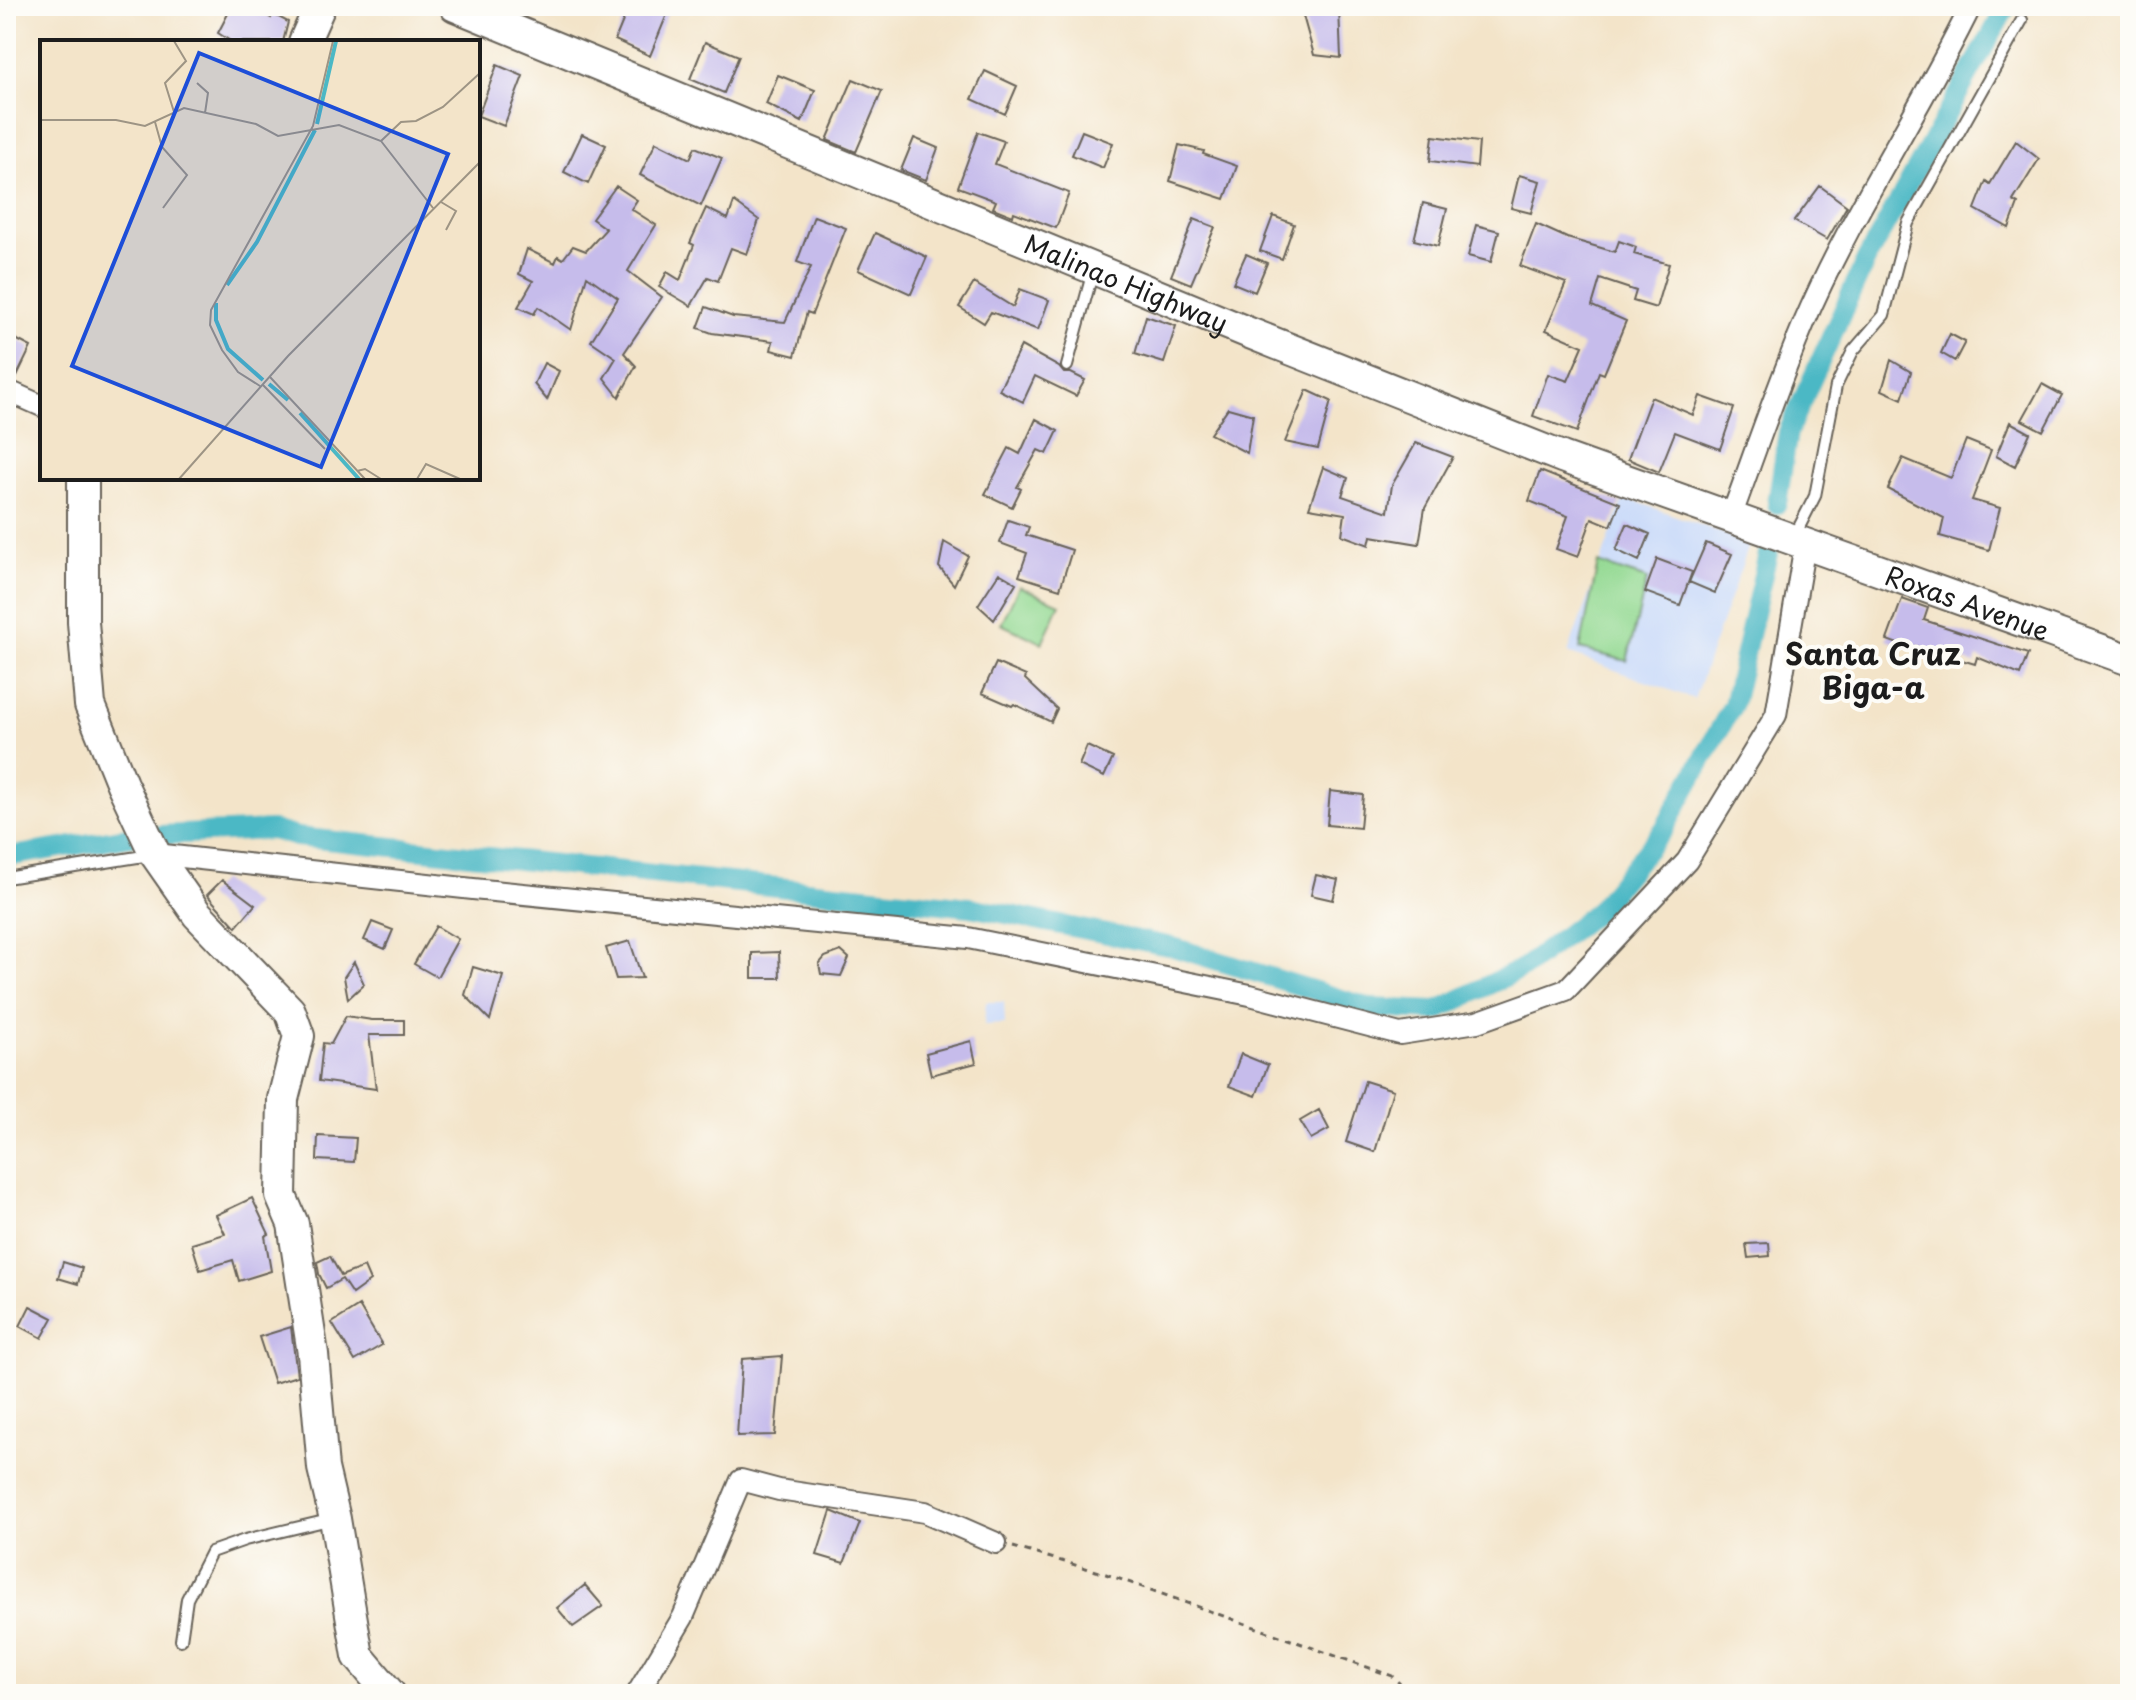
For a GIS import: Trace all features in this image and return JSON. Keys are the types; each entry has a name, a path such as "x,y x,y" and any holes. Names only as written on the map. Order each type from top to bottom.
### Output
{"main road":[{"path":"305,40 320,6"},
{"name":"Malinao Highway","path":"455,6 1094,269 1548,451 1799,541"},
{"path":"83,480 83,622 90,705 155,854 197,914 290,1011 299,1036 283,1099 281,1196 293,1224 313,1354 323,1468 335,1519 358,1656 390,1694"},
{"name":"Roxas Avenue","path":"1799,541 2130,660"}],"street":[{"path":"1731,517 1805,322 1871,189 1936,78 1971,6"},
{"path":"6,390 40,405"},
{"path":"155,854 968,938 1250,995 1400,1034 1477,1022 1566,990 1687,861 1776,715 1799,541"},
{"path":"637,1694 683,1617 741,1480 779,1490 925,1512 996,1543"}],"lane":[{"path":"1799,541 1815,496 1836,386 1853,351 1884,315 1908,223 2022,20"},
{"path":"1067,366 1094,269"},
{"path":"6,878 155,854"},
{"path":"181,1640 187,1599 211,1552 245,1540 335,1519"}],"path":[{"path":"996,1543 1103,1573 1392,1676 1406,1694"}],"shaded area":[{"path":"1624,497 1750,543 1694,699 1568,653"},
{"path":"986,1002 1004,1002 1005,1024 984,1025"}],"green space":[{"path":"1598,563 1647,579 1627,661 1580,649"},
{"path":"1019,586 1060,604 1042,643 1001,624"}],"building":[{"path":"232,6 252,6 271,18 273,14 288,22 284,40 229,40 218,33"},
{"path":"629,6 655,6 668,12 650,56 615,40"},
{"path":"1339,8 1341,58 1314,55 1302,12"},
{"path":"705,42 739,56 724,93 690,79"},
{"path":"497,65 523,76 504,126 480,117"},
{"path":"985,71 1017,86 1005,114 972,99"},
{"path":"778,75 815,90 802,122 766,104"},
{"path":"853,79 882,91 856,152 827,140"},
{"path":"1082,131 1113,143 1103,168 1072,155"},
{"path":"978,132 1004,141 995,164 1069,193 1056,228 1014,212 1013,216 993,208 996,201 958,187"},
{"path":"582,134 606,145 588,184 564,172"},
{"path":"1433,136 1479,142 1477,167 1430,161"},
{"path":"914,138 938,148 926,180 901,170"},
{"path":"2016,141 2039,159 2013,201 2018,204 2009,228 1975,209 1986,181 1990,184"},
{"path":"656,142 690,159 695,147 722,158 701,206 640,175"},
{"path":"1179,145 1204,151 1203,154 1237,166 1225,199 1170,181"},
{"path":"1519,175 1540,181 1531,213 1511,208"},
{"path":"616,186 637,200 631,209 656,225 628,271 662,297 624,353 636,366 619,397 604,378 616,358 591,341 618,298 587,276 571,330 538,307 534,314 518,307 533,281 519,274 527,249 555,263 558,256 563,259 573,246 586,251 606,229 592,219"},
{"path":"1820,186 1847,206 1827,240 1794,221"},
{"path":"734,202 759,220 747,254 731,248 718,281 708,277 691,306 659,287 667,272 680,280 694,245 690,243 706,208 728,219"},
{"path":"1423,203 1447,209 1438,246 1414,240"},
{"path":"814,216 846,228 812,314 807,312 795,356 771,350 773,341 712,333 698,328 706,307 733,317 785,322 811,267 797,262"},
{"path":"1273,216 1294,224 1282,259 1260,251"},
{"path":"1194,219 1215,227 1191,284 1171,276"},
{"path":"1536,224 1567,238 1615,252 1619,241 1636,247 1634,254 1669,264 1656,308 1633,301 1636,291 1600,279 1592,306 1626,321 1604,374 1599,372 1577,432 1533,416 1548,374 1568,381 1583,346 1546,330 1566,283 1520,266"},
{"path":"1476,225 1499,231 1491,262 1468,256"},
{"path":"875,233 927,257 911,294 858,270"},
{"path":"1246,254 1267,263 1255,292 1233,283"},
{"path":"974,283 1013,307 1020,289 1049,300 1038,330 991,312 984,323 959,307"},
{"path":"1146,316 1176,326 1164,363 1135,354"},
{"path":"6,334 31,347 15,380 6,377"},
{"path":"1950,334 1965,342 1955,361 1941,353"},
{"path":"1021,346 1059,367 1064,373 1085,380 1076,396 1035,376 1023,402 999,390"},
{"path":"1891,360 1911,372 1902,399 1882,390"},
{"path":"544,363 559,371 547,400 534,384"},
{"path":"2042,384 2062,395 2043,431 2022,420"},
{"path":"1307,390 1331,401 1318,449 1285,442"},
{"path":"1700,396 1734,408 1720,449 1675,432 1659,472 1628,459 1651,397 1693,415"},
{"path":"1228,408 1253,415 1247,453 1210,434"},
{"path":"1036,419 1058,431 1047,454 1038,450 1017,487 1021,489 1012,507 985,494 1009,448 1020,454"},
{"path":"2010,422 2030,433 2015,466 1996,456"},
{"path":"1966,440 1991,450 1972,500 2000,508 1989,550 1940,536 1944,518 1888,489 1903,458 1951,478"},
{"path":"1416,443 1453,457 1425,508 1419,544 1371,536 1369,545 1342,535 1345,514 1309,508 1323,467 1348,478 1342,496 1388,512 1392,485"},
{"path":"1540,471 1620,503 1611,526 1592,518 1578,557 1556,549 1568,516 1529,501"},
{"path":"1008,520 1029,527 1026,535 1072,550 1060,589 1019,576 1027,553 1000,543"},
{"path":"1627,524 1650,534 1639,561 1616,550"},
{"path":"944,542 968,556 954,585 939,567"},
{"path":"1706,543 1732,554 1715,593 1689,582"},
{"path":"1657,559 1692,572 1680,605 1645,592"},
{"path":"999,573 1016,583 994,620 978,605"},
{"path":"1902,599 1928,608 1924,620 2028,654 2020,675 1977,657 1975,664 1915,646 1914,650 1887,640"},
{"path":"996,663 1026,676 1025,679 1057,709 1051,722 982,693"},
{"path":"1087,746 1113,758 1104,777 1079,765"},
{"path":"1330,791 1363,795 1360,828 1327,825"},
{"path":"1316,875 1338,880 1333,900 1311,895"},
{"path":"222,880 255,905 236,927 207,895"},
{"path":"372,922 393,930 385,949 364,940"},
{"path":"436,926 458,939 437,977 414,964"},
{"path":"630,941 642,978 616,979 606,948"},
{"path":"841,951 849,958 841,976 821,974 819,964 825,957"},
{"path":"779,952 780,978 752,978 752,953"},
{"path":"354,962 364,984 348,999 344,977"},
{"path":"473,967 503,976 490,1020 465,995"},
{"path":"346,1016 404,1020 404,1035 369,1035 376,1089 319,1081 323,1043 331,1044"},
{"path":"971,1041 976,1063 931,1075 926,1053"},
{"path":"1241,1054 1268,1065 1256,1096 1229,1086"},
{"path":"1365,1081 1393,1090 1375,1152 1346,1142"},
{"path":"1319,1110 1329,1129 1311,1139 1300,1121"},
{"path":"318,1136 356,1138 354,1162 317,1160"},
{"path":"252,1198 269,1234 265,1236 271,1271 239,1281 233,1260 200,1270 192,1244 225,1234 216,1215"},
{"path":"1769,1243 1770,1256 1748,1258 1746,1244"},
{"path":"330,1256 341,1276 364,1267 370,1281 352,1294 342,1279 326,1288 317,1262"},
{"path":"63,1262 82,1268 78,1284 58,1278"},
{"path":"30,1306 53,1318 42,1338 20,1326"},
{"path":"359,1306 382,1345 355,1361 332,1323"},
{"path":"291,1327 297,1376 274,1383 259,1337"},
{"path":"782,1356 775,1435 737,1436 742,1359"},
{"path":"831,1511 860,1523 844,1563 817,1555"},
{"path":"585,1585 603,1606 573,1627 557,1608"}],"waterway":[{"path":"1777,504 1788,432 1867,258 2007,6"},
{"path":"160,835 272,830 297,837 970,907 1173,947 1371,1008 1436,1011 1525,967 1597,911 1664,829 1733,705 1769,549"},
{"path":"6,857 133,836"}],"district":[{"name":"Santa Cruz Biga-a","path":"1873,669"}]}
